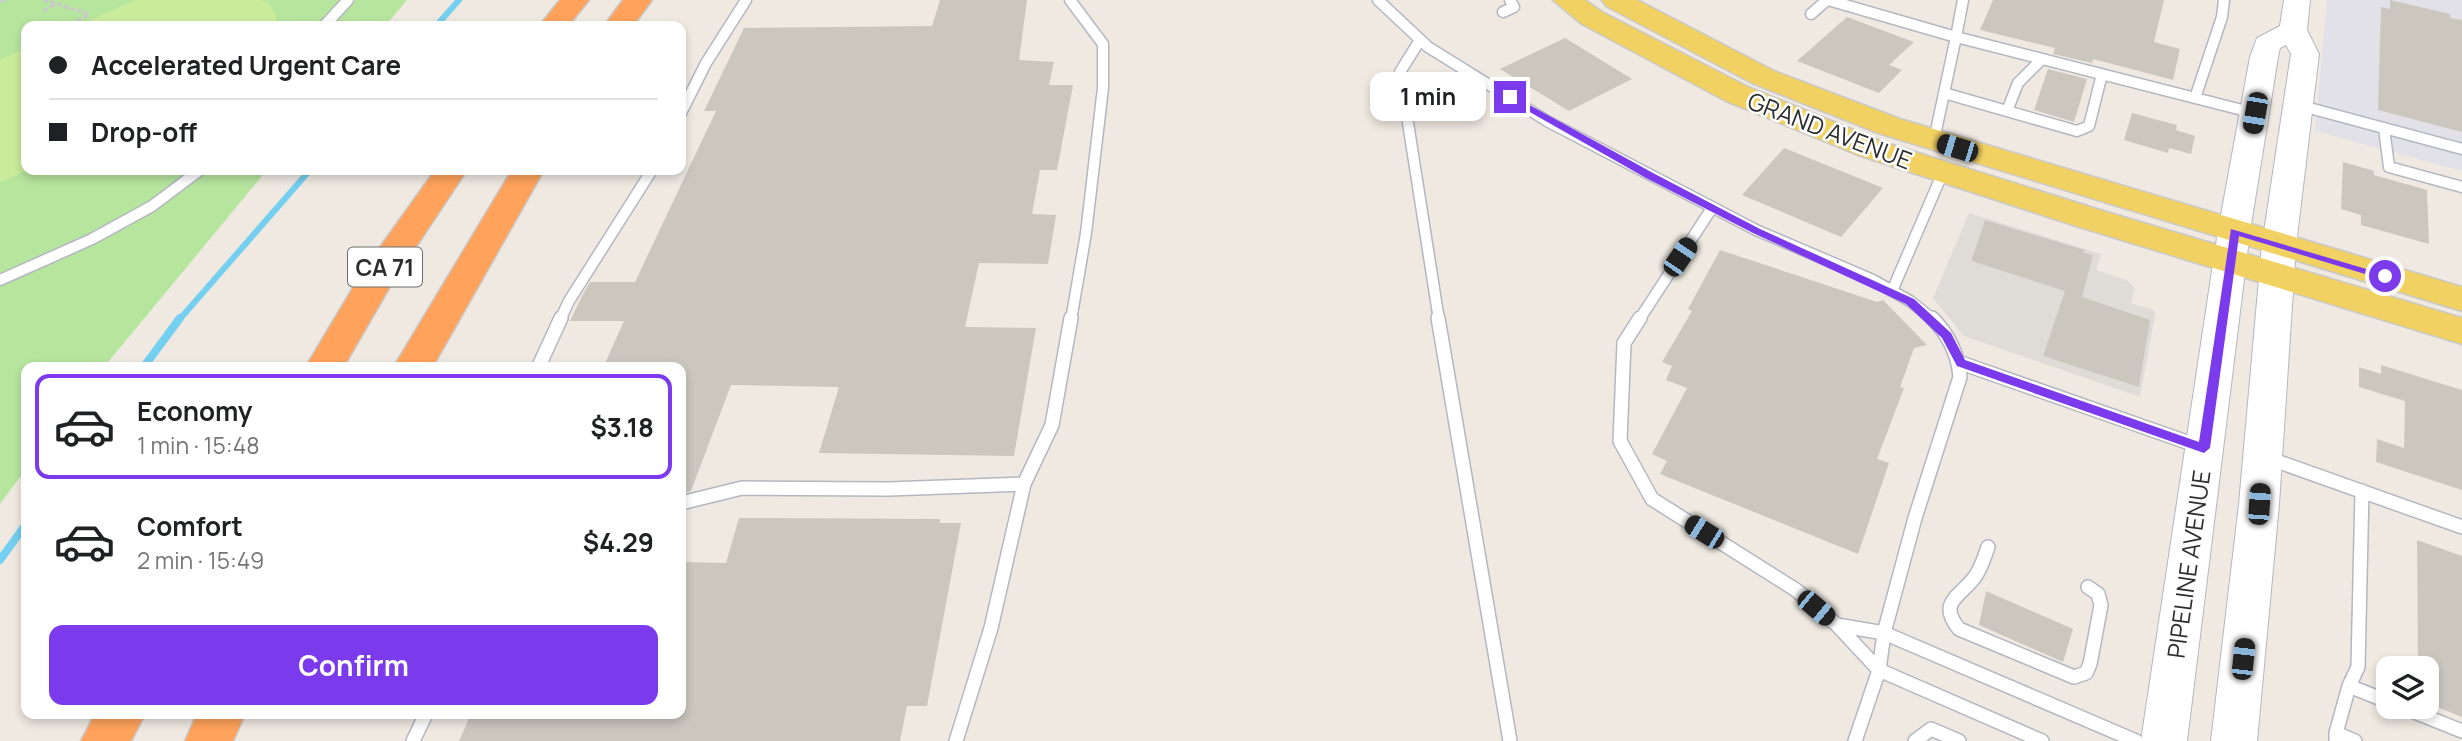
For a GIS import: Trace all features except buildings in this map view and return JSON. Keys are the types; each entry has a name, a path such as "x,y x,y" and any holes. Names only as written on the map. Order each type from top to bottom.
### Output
{"highway":[{"path":"557,21 575,0"},
{"path":"622,21 638,0"},
{"name":"CA 71","path":"328,362 376,279 448,175"},
{"name":"CA 71","path":"416,362 525,175"},
{"path":"105,741 118,719"},
{"path":"209,741 219,719"}],"main road":[{"name":"GRAND AVENUE","path":"1567,0 1592,18 1737,94 1872,149 1938,156 2278,260"},
{"name":"GRAND AVENUE","path":"1616,0 1763,77 1889,127 1938,156"},
{"name":"PIPELINE AVENUE","path":"2234,741 2263,456 2278,260 2305,54 2295,15"},
{"name":"PIPELINE AVENUE","path":"2164,741 2232,245 2267,44 2295,15"},
{"path":"2278,260 2462,299"},
{"path":"2278,260 2462,331"}],"lane":[{"path":"329,21 348,0"},
{"path":"686,103 706,63 746,0"},
{"path":"956,741 992,628 1024,484 1052,425 1086,233 1103,88 1102,44 1070,0"},
{"path":"1378,0 1420,40 1543,118 1757,231 1910,301 1936,323 1956,349 1961,363 1960,377 1915,519 1884,633 1879,670 1855,741"},
{"path":"1503,12 1514,6 1510,0"},
{"path":"1811,15 1827,0 1956,37 2255,113"},
{"path":"1892,291 1938,156 1944,93 1963,0"},
{"path":"2195,98 2222,17 2224,0"},
{"path":"1420,40 1400,72 1454,418 1510,741"},
{"path":"2007,111 2018,83 2042,59"},
{"path":"1944,93 2064,129 2082,130 2089,125 2102,74"},
{"path":"2298,105 2462,149"},
{"path":"2385,128 2389,167 2462,187"},
{"path":"0,281 92,239 152,206 193,175"},
{"path":"541,362 569,300 649,175"},
{"path":"1712,208 1624,343 1620,441 1652,499 1796,590 1837,625 1879,670 2042,741"},
{"path":"1961,363 2204,448"},
{"path":"2263,456 2462,527"},
{"path":"686,502 742,488 889,489 1024,484"},
{"path":"2356,741 2336,737 2349,686 2358,667 2361,491"},
{"path":"1987,547 1974,578 1951,601 1947,611 1950,620 1959,629 2074,677 2086,673 2090,664 2101,605 2098,594 2088,587"},
{"path":"1837,625 1884,633 2136,741"},
{"path":"2349,686 2376,697"},
{"path":"413,741 424,719"},
{"path":"2432,719 2462,731"},
{"path":"1915,741 1931,729 1959,741"}],"path":[{"path":"0,1 8,0"},
{"path":"44,0 89,14 77,21"},
{"path":"44,12 56,4"}],"shaded area":[{"path":"2327,0 2462,0 2462,171 2315,131"},
{"path":"1969,213 2101,254 2096,270 2126,280 2135,288 2131,303 2156,311 2140,397 1964,336 1933,298","holes":["1985,220 2085,250 2081,266 2089,269 2086,284 2050,286 1971,261"]}],"green space":[{"path":"0,0 407,0 389,21 21,21 21,175 263,175 108,362 21,362 21,476 0,504"},
{"path":"136,0 261,0 269,3 278,21 88,21"},
{"path":"21,50 21,173 0,183 0,60"}],"waterway":[{"path":"440,21 459,0"},
{"path":"179,320 306,175"},
{"path":"147,362 180,318"},
{"path":"0,560 21,531"}],"route":[{"path":"1510,97 1649,176 1757,231 1910,301 1925,312 1947,336 1961,363 2204,448 2234,231 2385,276"}]}
